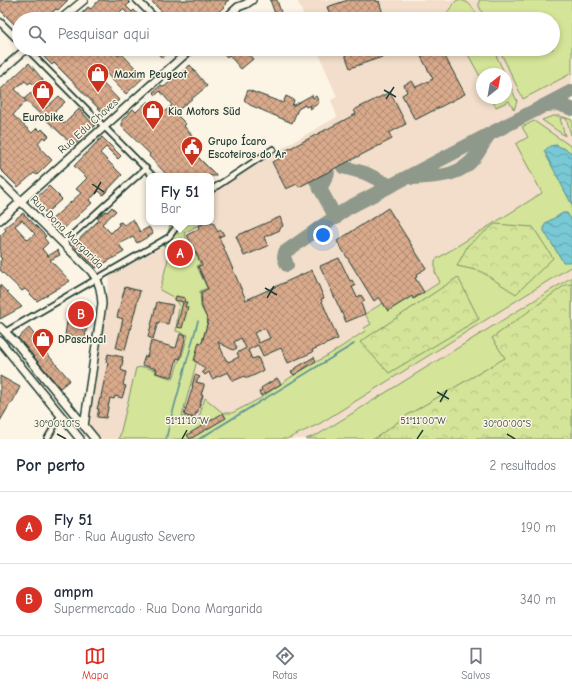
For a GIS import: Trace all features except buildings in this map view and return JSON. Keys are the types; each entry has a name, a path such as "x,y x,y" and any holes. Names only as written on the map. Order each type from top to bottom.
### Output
{"main road":[{"path":"69,12 84,0"},
{"path":"232,12 241,3 246,4 252,0"},
{"path":"0,72 19,56"},
{"name":"Rua Edu Chaves","path":"0,220 182,56"},
{"name":"Rua Dona Margarida","path":"0,181 92,271 101,288 102,304 84,426"},
{"path":"2,330 18,345 95,439"},
{"path":"0,341 80,439"}],"street":[{"path":"137,0 149,12"},
{"path":"0,22 12,34"},
{"path":"34,56 150,173"},
{"path":"214,188 273,149"},
{"path":"63,243 146,168"},
{"path":"2,330 169,237 178,225"},
{"path":"47,439 61,415"}],"shaded area":[{"path":"297,0 572,0 572,439 101,439 87,422 110,275 164,246 191,249 184,233 199,225 214,225 214,191 268,156 337,117 331,100 337,97 320,56 560,56 560,12 302,12"}],"green space":[{"path":"457,0 461,0 468,3 475,12 447,12"},
{"path":"479,0 572,0 572,73 523,99 512,76 512,68 508,68 502,56 560,56 560,12 482,12 479,6"},
{"path":"469,56 496,56 502,68 476,69"},
{"path":"512,90 517,101 514,110 511,104 512,104"},
{"path":"494,104 502,104 496,107"},
{"path":"553,116 566,118 560,118 565,136 542,120"},
{"path":"566,118 572,120 572,138"},
{"path":"534,121 572,147 572,266 319,424 287,439 119,439 136,368 143,367 156,370 155,373 173,379 188,335 176,331 179,304 173,297 160,290 169,255 188,257 196,251 200,264 197,266 207,288 200,291 201,307 208,320 182,416 198,420 205,398 223,413 232,413 259,399 291,377 365,331 364,328 371,324 365,314 383,303 388,311 412,296 414,299 440,282 435,272 435,260 542,193 516,144 528,137 522,127"},
{"path":"495,224 533,227 553,258 516,294 480,271 457,266 468,245"},
{"path":"170,225 199,225 184,233 191,249 164,246"},
{"path":"458,277 479,319 389,373 360,342"},
{"path":"572,277 572,439 306,439 319,434"},
{"path":"572,284 572,439 374,439 409,414 505,358 492,338 565,285"}],"water":[{"path":"556,145 572,153 572,205 544,151 550,146"},
{"path":"563,213 567,213 572,221 572,260 569,262 563,262 544,231 544,226 547,222"}],"waterway":[{"path":"166,439 198,321"},
{"path":"199,439 354,344"}],"taxiway":[{"path":"287,265 284,257 285,252 348,208 572,91"},
{"path":"548,105 558,104 572,109"},
{"path":"413,178 446,175 462,169 475,157 488,136"},
{"path":"343,167 365,173 389,185 393,185"},
{"path":"320,189 328,173"},
{"path":"314,177 336,218"}],"place":[{"name":"Maxim Peugeot","path":"98,94"},
{"name":"Eurobike","path":"43,110"},
{"name":"Kia Motors Süd","path":"153,130"},
{"name":"Grupo Ícaro Escoteiros do Ar","path":"192,166"},
{"name":"Fly 51","path":"180,253"},
{"name":"ampm","path":"81,314"},
{"name":"DPaschoal","path":"43,358"}]}
